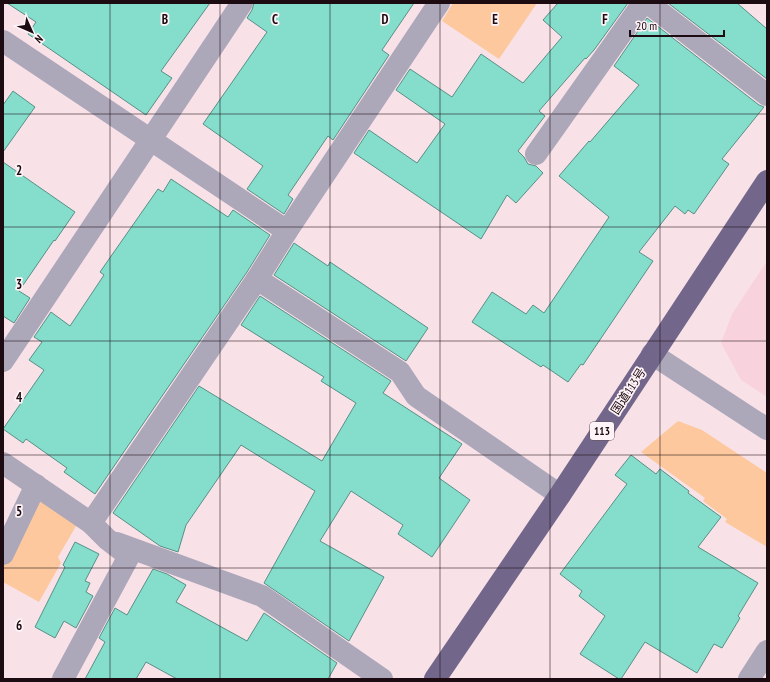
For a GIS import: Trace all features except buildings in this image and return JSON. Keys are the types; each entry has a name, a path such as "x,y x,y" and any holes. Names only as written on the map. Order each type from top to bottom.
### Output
{"highway":[{"name":"国道113号","path":"435,679 560,495 767,181"}],"street":[{"path":"3,360 242,3"},
{"path":"91,522 257,279 439,3"},
{"path":"536,154 643,3"},
{"path":"648,3 767,95"},
{"path":"3,41 287,232"},
{"path":"257,279 400,372 416,396 560,495"},
{"path":"652,354 767,429"},
{"path":"3,463 91,522 107,539 129,556 63,679"},
{"path":"3,554 36,485"},
{"path":"107,539 262,596 382,679"},
{"path":"749,679 767,651"}],"shaded area":[{"path":"453,3 537,3 499,59 442,21"},
{"path":"767,261 767,397 741,380 721,343 732,314"},
{"path":"678,421 702,430 767,473 767,547 725,522 727,519 703,501 705,498 641,452"},
{"path":"38,493 79,521 58,557 61,563 39,602 3,582 3,567"}]}
